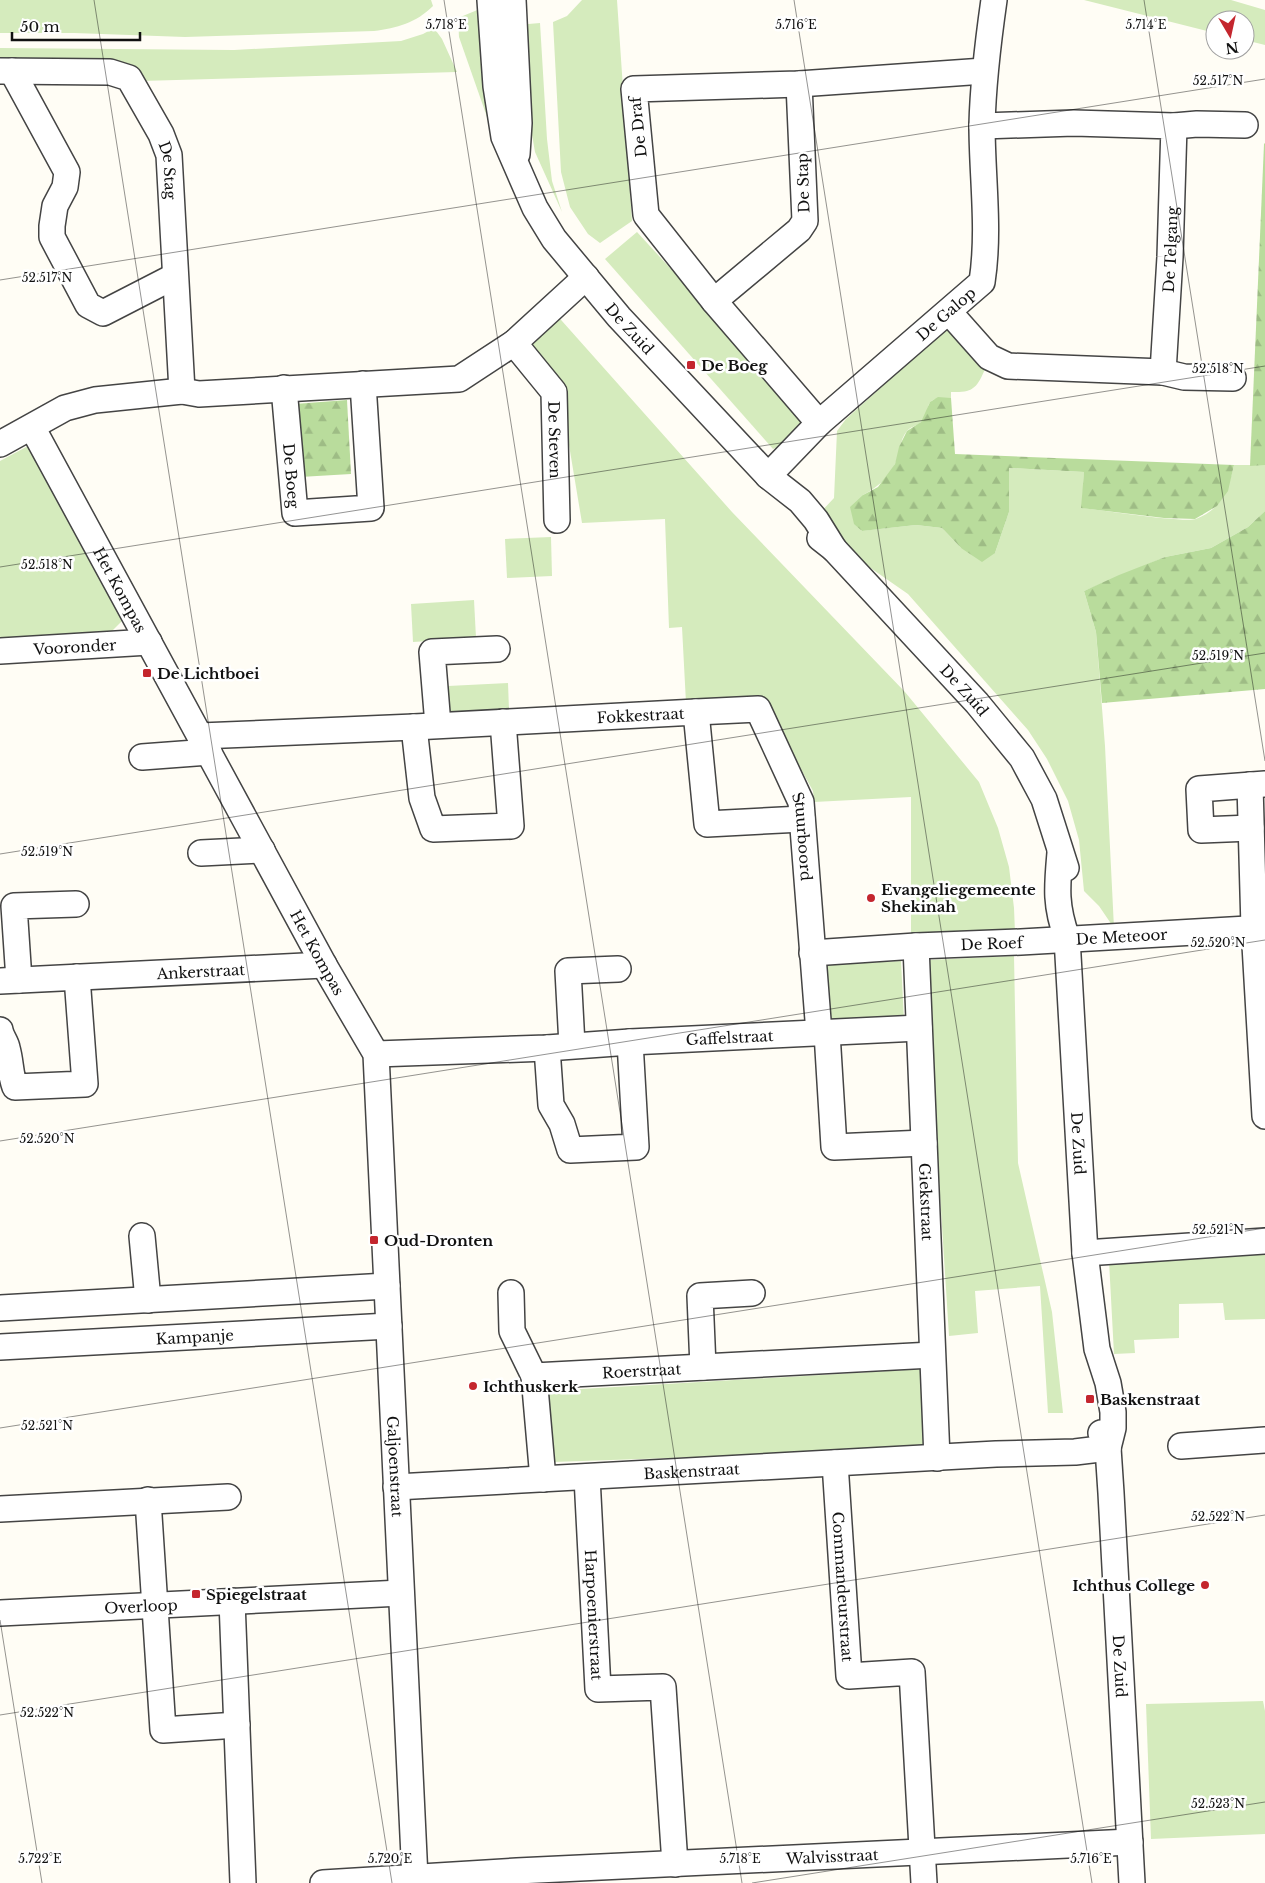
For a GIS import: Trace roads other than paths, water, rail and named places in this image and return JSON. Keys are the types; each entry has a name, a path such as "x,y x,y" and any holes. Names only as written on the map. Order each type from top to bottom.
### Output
{"street":[{"name":"De Zuid","path":"490,0 496,86 504,136 535,208 554,239 618,317 768,476 791,511 807,528 834,549 977,703 1022,758 1044,799 1060,853 1056,889 1059,918 1067,938 1085,1254 1097,1349 1108,1383 1113,1412 1114,1428 1108,1448 1132,1883"},
{"name":"De Zuid","path":"512,0 519,123 516,164"},
{"name":"De Galop","path":"768,476 819,422 982,282 986,258 982,126 984,71 994,0"},
{"name":"De Stag","path":"6,71 36,116 67,172 65,187 55,206 52,237 88,305 103,313 175,276"},
{"name":"De Stag","path":"6,71 110,72 129,78 161,134 168,155 182,391"},
{"name":"De Draf","path":"819,422 714,301 646,215 634,89 799,84 984,71"},
{"name":"De Stap","path":"714,301 799,230 805,221 799,84"},
{"path":"982,126 1074,123 1174,126 1197,124 1245,125"},
{"name":"De Telgang","path":"1163,372 1170,257 1174,126"},
{"path":"0,444 65,408 95,400 182,391 199,394 459,378 514,343 586,277"},
{"path":"949,312 989,356 1008,366 1163,372 1184,376 1233,378"},
{"name":"De Steven","path":"514,343 554,392 558,520"},
{"name":"De Boeg","path":"284,388 295,513 371,508 363,384"},
{"name":"Het Kompas","path":"32,427 324,965 376,1054"},
{"name":"Vooronder","path":"0,651 149,642"},
{"path":"497,649 432,652 422,798 433,829 510,826 503,722"},
{"name":"Stuurboord","path":"696,712 758,709 800,802 812,953 823,1033"},
{"name":"Fokkestraat","path":"205,744 426,726 696,712 706,824 802,819"},
{"path":"142,757 205,744"},
{"path":"1251,828 1201,830 1199,789 1257,784 1251,828 1259,928 1265,1116"},
{"path":"201,853 262,850"},
{"name":"Ankerstraat","path":"76,904 14,906 10,981 324,965"},
{"name":"De Meteoor","path":"1067,938 1259,928"},
{"name":"De Roef","path":"916,946 1021,942 1067,938"},
{"path":"812,953 916,946"},
{"name":"Giekstraat","path":"916,946 937,1458"},
{"path":"572,1045 568,971 618,969"},
{"path":"0,1030 7,1046 11,1076 16,1087 85,1084 77,977"},
{"name":"Gaffelstraat","path":"376,1054 547,1048 572,1045 919,1028"},
{"path":"823,1033 834,1147 924,1143"},
{"path":"547,1048 551,1105 562,1124 570,1150 636,1146 630,1042"},
{"name":"Galjoenstraat","path":"376,1054 415,1878"},
{"path":"142,1236 148,1300"},
{"path":"1085,1254 1265,1241"},
{"path":"0,1308 387,1286"},
{"path":"511,1293 512,1331 534,1376 543,1480"},
{"name":"Roerstraat","path":"703,1367 700,1296 752,1293"},
{"name":"Kampanje","path":"0,1347 389,1326"},
{"name":"Roerstraat","path":"534,1376 932,1355"},
{"path":"1181,1446 1265,1440"},
{"name":"Baskenstraat","path":"396,1487 1075,1452 1108,1448"},
{"name":"Commandeurstraat","path":"835,1463 849,1676 912,1672 923,1852"},
{"name":"Harpoenierstraat","path":"587,1477 598,1689 663,1687 689,1870"},
{"path":"0,1509 228,1497"},
{"path":"148,1500 163,1730 237,1725"},
{"name":"Overloop","path":"0,1613 401,1593"},
{"path":"232,1601 243,1883"},
{"name":"Walvisstraat","path":"323,1883 415,1878 689,1870 923,1852 1130,1842"},
{"path":"923,1852 924,1883"}],"place":[{"name":"De Boeg","path":"691,365"},
{"name":"De Lichtboei","path":"147,673"},
{"name":"Evangeliegemeente Shekinah","path":"871,898"},
{"name":"Oud-Dronten","path":"374,1240"},
{"name":"Ichthuskerk","path":"473,1386"},
{"name":"Baskenstraat","path":"1090,1399"},
{"name":"Ichthus College","path":"1205,1585"},
{"name":"Spiegelstraat","path":"196,1594"}]}
